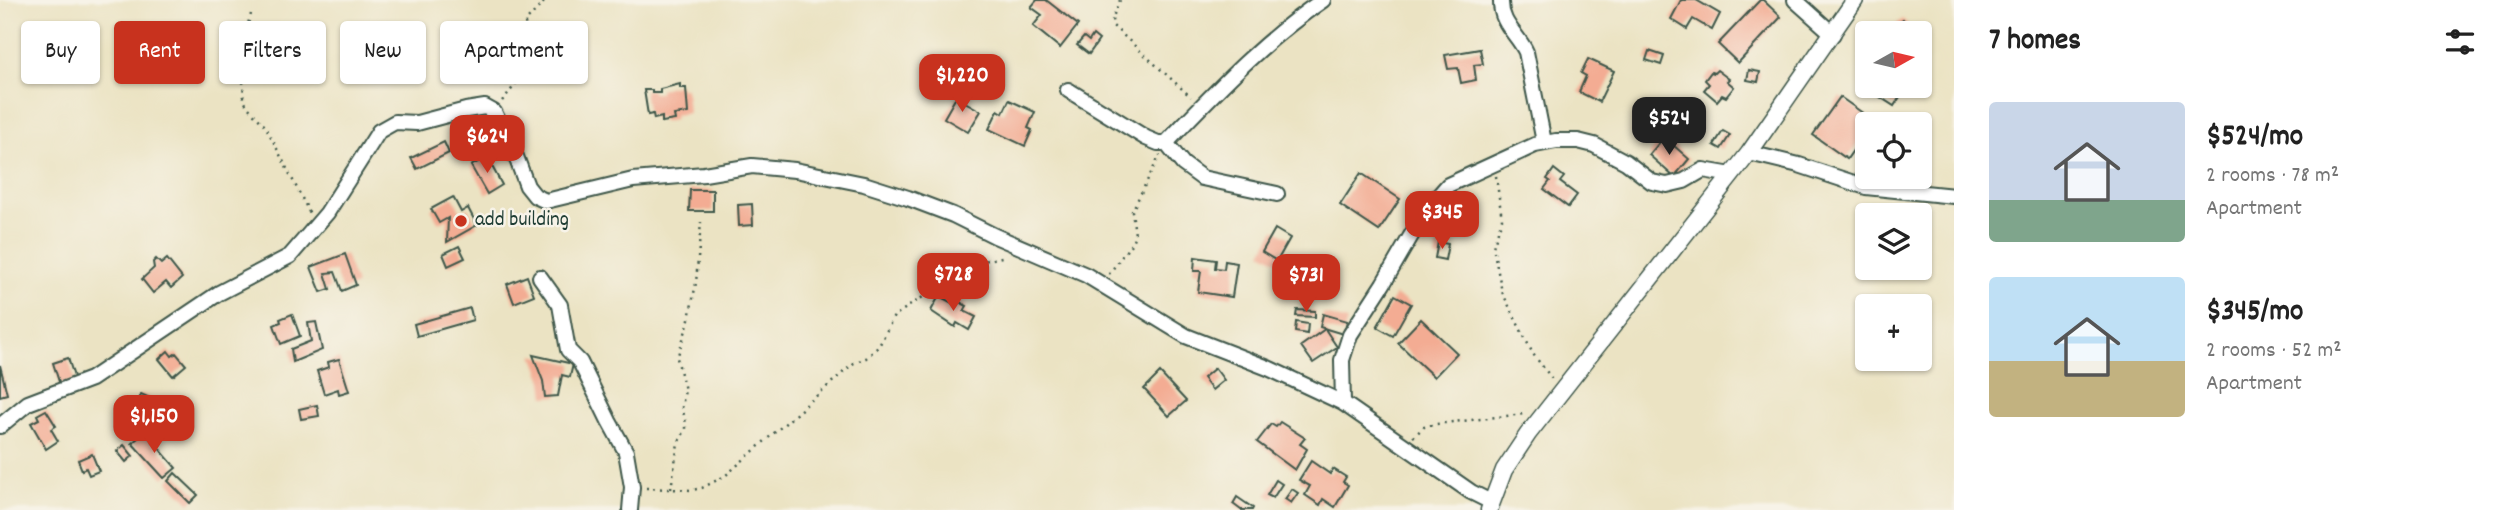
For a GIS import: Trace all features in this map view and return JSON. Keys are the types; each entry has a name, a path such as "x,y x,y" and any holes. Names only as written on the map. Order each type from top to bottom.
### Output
{"street":[{"path":"1068,90 1146,138 1157,143 1166,143 1238,69 1279,32 1324,0"},
{"path":"1502,0 1505,23 1526,52 1544,142"},
{"path":"1796,0 1833,34"},
{"path":"0,426 28,403 91,379 219,293 290,256 327,213 379,131 395,122 417,123 485,107 494,112 515,154 527,187 535,196 546,201 633,180 752,166 795,170 864,184 953,215 1086,275 1186,336 1279,373 1343,403 1490,506 1504,470 1544,412 1749,153 1855,0"},
{"path":"1343,403 1342,360 1350,335 1426,210 1448,185 1544,142 1578,141 1594,145 1626,162 1652,182 1667,185 1684,181 1703,170 1732,175"},
{"path":"1166,143 1183,164 1202,178 1277,194"},
{"path":"1749,153 1799,165 1866,187 1954,196"},
{"path":"540,276 560,305 568,350 580,362 626,452 632,487 630,510"}],"path":[{"path":"494,112 526,69 528,55 525,22 546,0"},
{"path":"1120,0 1112,19 1113,26 1201,107"},
{"path":"251,14 246,30 250,62 243,80 244,100 266,127 317,225"},
{"path":"1100,285 1131,244 1135,235 1132,211 1166,143"},
{"path":"1494,163 1502,219 1493,247 1502,292 1534,354 1561,391"},
{"path":"671,489 679,438 686,429 682,407 685,390 677,358 688,324 696,283 701,222"},
{"path":"632,487 702,488 725,475 854,363 866,358 879,346 894,316 926,295 957,269 1030,251"},
{"path":"1405,447 1424,428 1436,424 1544,412"}],"building":[{"path":"1037,0 1046,0 1078,25 1060,48 1033,26 1042,15 1031,7"},
{"path":"1681,0 1696,0 1720,14 1712,30 1693,19 1687,29 1671,19"},
{"path":"1760,0 1781,17 1738,63 1718,44"},
{"path":"1093,35 1099,40 1089,54 1077,45 1084,37 1089,41"},
{"path":"1480,49 1483,64 1474,65 1476,80 1461,83 1458,68 1448,69 1445,55"},
{"path":"1649,51 1664,56 1661,65 1646,60"},
{"path":"1588,59 1614,71 1599,102 1579,92 1586,76 1581,73"},
{"path":"1717,70 1729,79 1727,81 1734,87 1726,97 1722,95 1717,101 1704,90 1709,84 1705,80 1711,72"},
{"path":"1749,70 1760,72 1758,82 1747,80"},
{"path":"680,84 680,88 686,88 688,113 674,115 675,120 662,122 662,117 654,119 653,114 648,115 644,90 660,93 660,89"},
{"path":"956,97 981,111 968,132 944,118"},
{"path":"1840,97 1861,112 1855,112 1855,147 1847,159 1813,135"},
{"path":"1882,98 1899,98 1894,106"},
{"path":"1009,100 1035,112 1028,128 1032,130 1025,146 989,129 998,110 1003,113"},
{"path":"1723,131 1730,135 1721,149 1714,145"},
{"path":"1664,137 1689,159 1674,177 1649,155"},
{"path":"444,142 449,153 417,169 411,158"},
{"name":"add building","path":"487,157 502,185 487,194 471,166"},
{"path":"1554,169 1564,177 1560,182 1577,195 1568,207 1544,189"},
{"path":"1361,173 1400,199 1379,231 1340,205"},
{"path":"690,190 713,190 713,211 689,211"},
{"name":"add building","path":"453,197 461,212 468,208 477,225 447,242 448,218 439,223 431,209"},
{"path":"752,204 753,225 739,226 738,205"},
{"path":"1275,229 1290,238 1277,261 1262,252"},
{"path":"1438,242 1448,244 1445,260 1435,258"},
{"path":"459,246 465,258 448,266 443,254"},
{"path":"345,254 356,285 342,291 335,272 325,273 330,289 321,292 311,267"},
{"path":"1195,257 1216,260 1215,268 1224,269 1225,261 1237,263 1232,297 1198,292 1201,271 1194,271"},
{"path":"156,259 161,264 167,259 182,278 171,288 166,282 153,293 142,279 154,268 153,262"},
{"path":"527,276 534,295 514,303 507,284"},
{"path":"1395,295 1411,304 1393,336 1377,327"},
{"path":"939,296 952,303 954,299 967,306 964,311 976,317 969,330 957,323 955,327 931,311"},
{"path":"470,308 473,320 417,336 414,324"},
{"path":"1297,310 1315,311 1315,317 1296,316"},
{"path":"292,314 300,336 281,344 274,325"},
{"path":"1323,314 1347,321 1343,334 1320,327"},
{"path":"1421,319 1457,353 1434,377 1398,343"},
{"path":"316,322 322,350 293,362 291,349 311,341 308,323"},
{"path":"1296,322 1308,324 1307,334 1295,332"},
{"path":"1325,329 1337,347 1313,363 1301,346"},
{"path":"168,351 172,356 176,353 186,365 173,376 159,359"},
{"path":"533,355 573,364 570,377 562,375 558,396 545,397 543,381"},
{"path":"68,358 75,380 60,385 53,363"},
{"path":"339,359 349,391 339,394 338,389 324,394 317,371 329,367 328,362"},
{"path":"0,365 7,394 0,396"},
{"path":"1215,368 1224,380 1212,390 1203,378"},
{"path":"1160,373 1186,401 1169,416 1144,389"},
{"path":"141,394 152,399 146,414 135,409"},
{"path":"317,405 319,416 301,419 299,409"},
{"path":"46,410 56,426 51,429 58,441 46,449 31,423 39,419 37,415"},
{"path":"1280,422 1305,438 1300,444 1307,449 1295,470 1257,442 1271,424 1276,427"},
{"path":"145,432 176,468 164,478 132,443"},
{"path":"124,445 133,456 126,462 117,451"},
{"path":"92,454 99,471 89,475 86,468 82,470 78,460"},
{"path":"1311,461 1330,474 1333,469 1346,477 1343,482 1348,485 1335,507 1323,499 1320,505 1305,495 1310,486 1299,480"},
{"path":"175,473 198,495 190,503 168,481"},
{"path":"1276,480 1282,484 1273,498 1267,495"},
{"path":"1292,489 1298,493 1291,503 1285,499"},
{"path":"1237,497 1253,508 1252,510 1241,510 1233,504"}],"place":[{"name":"add building","path":"461,221"}]}
